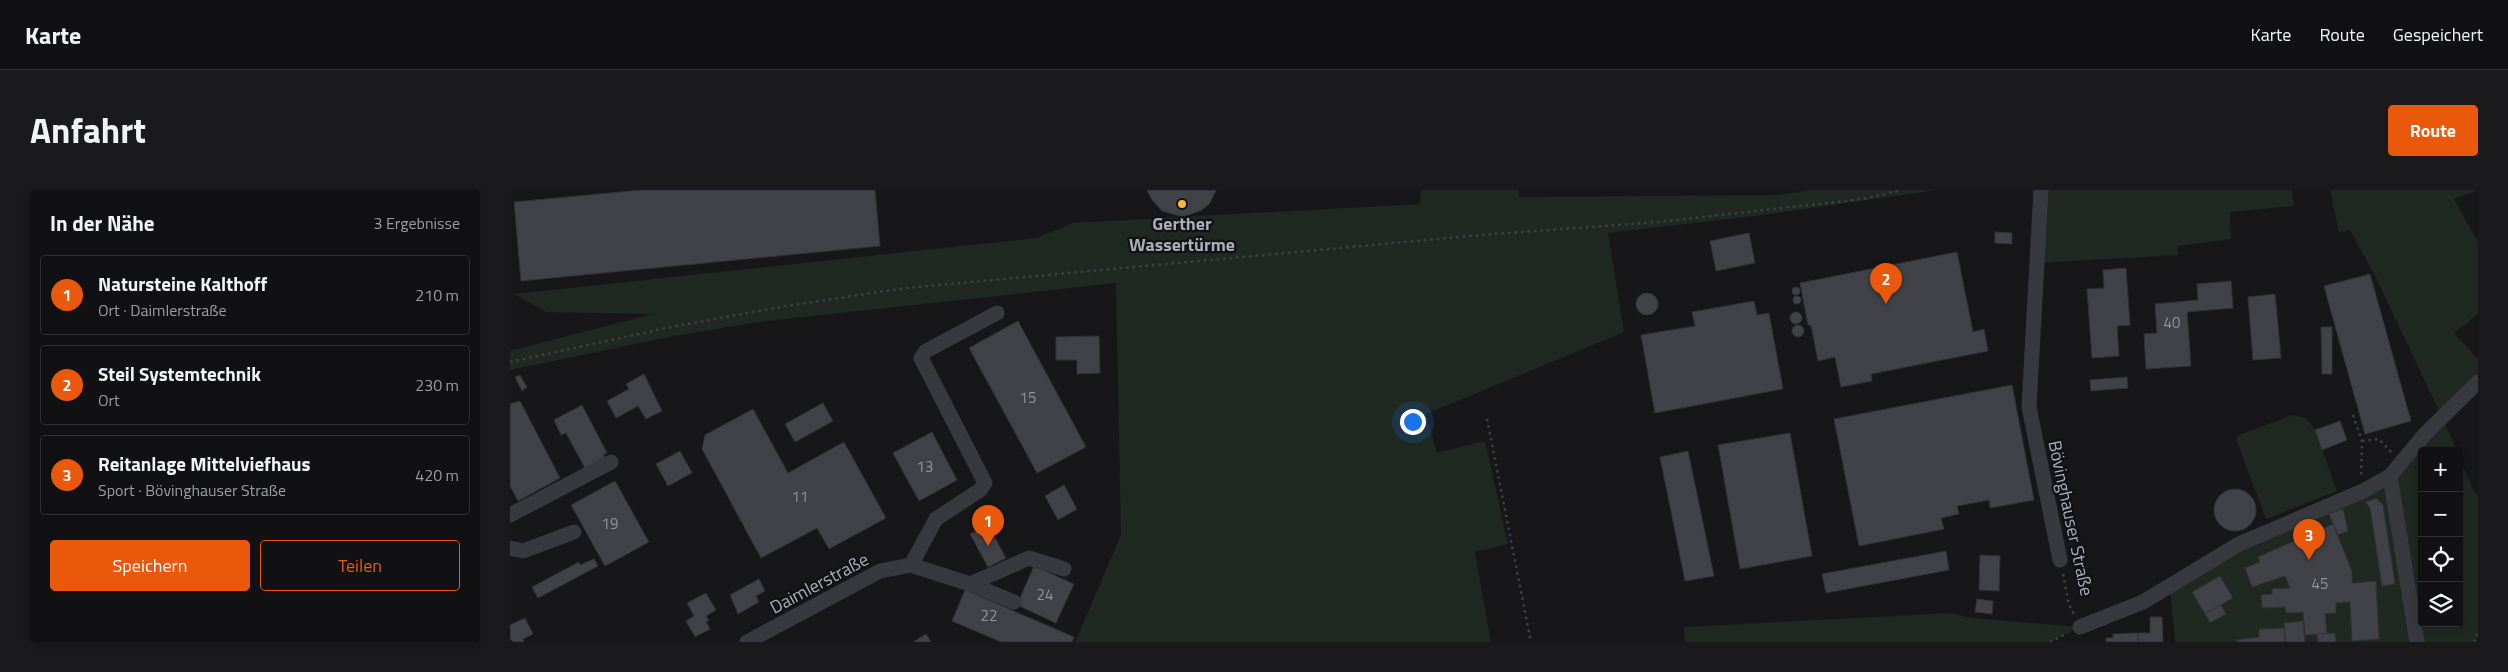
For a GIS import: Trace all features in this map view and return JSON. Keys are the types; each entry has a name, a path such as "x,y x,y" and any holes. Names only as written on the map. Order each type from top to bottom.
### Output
{"street":[{"name":"Bövinghauser Straße","path":"2041,190 2029,407 2060,560"},
{"path":"997,314 926,351 920,358 985,483 980,490 936,519 912,566 970,584 1014,602"},
{"name":"Bövinghauser Straße","path":"2080,627 2143,602 2239,544 2363,491 2390,476 2425,434 2478,382"},
{"path":"510,515 611,462"},
{"path":"2390,476 2417,642"},
{"path":"510,548 523,551 574,532"},
{"path":"970,584 1030,558 1064,569"},
{"name":"Daimlerstraße","path":"747,642 880,571 912,566"}],"path":[{"path":"510,362 671,327 786,306 906,288 1462,237 1658,222 1863,199 1902,190"},
{"path":"2353,415 2362,441 2361,481 2363,491"},
{"path":"1486,420 1531,642"},
{"path":"2362,441 2379,439 2401,463"},
{"name":"Bövinghauser Straße","path":"2060,560 2069,605 2080,627"},
{"path":"2050,642 2080,627"},
{"path":"2474,642 2478,632"}],"shaded area":[{"path":"1421,190 1519,190 1519,197 1779,195 1809,190 1937,190 1762,215 1608,233 1624,332 1426,414 1437,453 1485,441 1508,544 1475,552 1491,642 1075,642 1121,535 1116,283 758,322 669,337 510,370 510,351 652,314 546,312 514,294 1036,238 1073,223 1420,204"},
{"path":"2041,190 2292,190 2294,206 2230,212 2231,239 2178,246 2178,255 2038,263"},
{"path":"2330,190 2478,190 2454,199 2478,242 2478,314 2454,333 2478,359 2478,382 2442,417 2376,278 2350,230 2339,232"},
{"path":"2293,415 2306,418 2315,430 2337,491 2266,519 2236,439 2239,435"},
{"path":"2442,417 2455,447 2418,447 2418,627 2463,627 2463,466 2474,491 2478,495 2478,642 2175,642 2170,588 2188,575 2363,491"},
{"path":"1952,613 1971,618 2080,627 2050,642 1685,642 1684,627"}],"building":[{"path":"641,190 875,190 880,246 521,281 514,202"},
{"name":"Gerther Wassertürme","path":"1147,190 1216,190 1210,203 1202,210 1183,217 1162,211 1152,200"},
{"path":"1995,232 2012,233 2012,244 1995,243"},
{"path":"1749,233 1755,263 1716,271 1710,241"},
{"path":"1957,252 1973,332 1984,329 1988,351 1871,374 1872,381 1841,387 1835,357 1818,361 1811,325 1808,325 1800,283"},
{"path":"2126,268 2130,325 2117,326 2119,356 2092,358 2087,289 2104,288 2103,270"},
{"path":"2370,274 2411,421 2365,434 2324,286"},
{"path":"2231,281 2233,308 2187,312 2191,366 2146,369 2144,334 2157,333 2155,304 2198,300 2197,284"},
{"path":"1796,287 1800,291 1796,295 1792,291"},
{"path":"1647,293 1655,296 1658,304 1655,312 1647,315 1639,312 1636,304 1639,296"},
{"path":"2275,294 2281,358 2253,360 2248,297"},
{"path":"1797,296 1801,300 1797,304 1793,300"},
{"path":"1754,301 1757,315 1769,313 1783,389 1655,413 1641,335 1695,326 1692,312"},
{"path":"1794,312 1798,312 1802,318 1798,324 1794,324 1790,320 1790,316"},
{"path":"1018,321 1086,447 1037,473 969,348"},
{"path":"1798,325 1804,331 1798,337 1792,331"},
{"path":"2321,327 2332,327 2332,374 2322,374"},
{"path":"1099,336 1100,373 1077,374 1077,360 1056,360 1056,337"},
{"path":"644,374 662,411 646,419 638,406 616,418 607,401 629,389 626,384"},
{"path":"520,375 527,387 522,391 515,377"},
{"path":"2127,377 2128,388 2091,391 2090,380"},
{"path":"2012,385 2034,500 1990,508 1989,500 1957,506 1959,514 1941,518 1944,529 1859,546 1834,419"},
{"path":"520,401 560,478 518,501 510,486 510,404"},
{"path":"823,403 833,421 795,442 785,424"},
{"path":"582,405 607,453 603,455 606,459 586,470 566,433 561,435 554,420"},
{"path":"753,409 788,473 844,442 886,518 829,549 817,528 761,558 702,449 705,435"},
{"path":"2340,421 2347,440 2322,450 2315,430"},
{"path":"932,432 957,480 919,501 893,453"},
{"path":"1790,433 1812,556 1740,569 1718,445"},
{"path":"680,451 692,473 668,486 656,464"},
{"path":"1688,451 1714,576 1685,581 1660,457"},
{"path":"615,481 649,542 605,566 571,505"},
{"path":"1064,485 1077,509 1058,520 1045,496"},
{"path":"2231,489 2239,489 2250,495 2256,510 2250,525 2239,531 2231,531 2220,525 2214,514 2214,506 2220,495"},
{"path":"2376,498 2383,505 2395,584 2382,586 2370,508 2366,502"},
{"path":"995,508 998,513 991,517 994,522 988,525 1006,558 988,567 970,534 986,525 981,515"},
{"path":"2343,509 2348,531 2338,535 2329,514"},
{"path":"2333,524 2352,571 2352,583 2376,581 2379,639 2352,641 2350,602 2336,603 2336,613 2325,614 2327,634 2305,635 2303,612 2286,613 2285,607 2262,608 2261,595 2272,594 2272,589 2290,588 2285,576 2252,587 2245,568 2260,562 2258,557"},
{"path":"1946,551 1949,570 1826,593 1822,574"},
{"path":"1980,555 2000,556 1999,591 1979,590"},
{"path":"594,559 598,566 538,598 532,587 579,562 580,565"},
{"path":"1034,566 1074,584 1056,623 1017,605"},
{"path":"2220,576 2233,598 2205,614 2192,592"},
{"path":"759,579 765,591 756,596 759,602 738,614 730,595"},
{"path":"965,590 1074,637 1072,642 1001,642 952,621"},
{"path":"706,593 716,610 706,616 709,620 706,622 710,629 695,637 686,621 694,616 687,603"},
{"path":"1977,599 1993,601 1992,614 1975,612"},
{"path":"2221,605 2226,614 2210,623 2205,614"},
{"path":"2150,617 2162,617 2163,642 2138,642 2138,633 2150,633"},
{"path":"525,618 533,634 523,639 524,642 510,642 510,625"},
{"path":"2303,621 2305,642 2285,642 2284,623"},
{"path":"2284,628 2285,642 2237,642 2237,640 2259,637 2259,629"},
{"path":"2138,633 2138,642 2106,642 2106,638 2113,638 2113,634"},
{"path":"2335,633 2336,642 2318,642 2317,634"},
{"path":"926,634 931,642 913,642"}],"place":[{"name":"Gerther Wassertürme","path":"1182,204"},
{"name":"Steil Systemtechnik","path":"1886,304"},
{"name":"Natursteine Kalthoff","path":"988,546"},
{"name":"Reitanlage Mittelviefhaus","path":"2309,560"}]}
